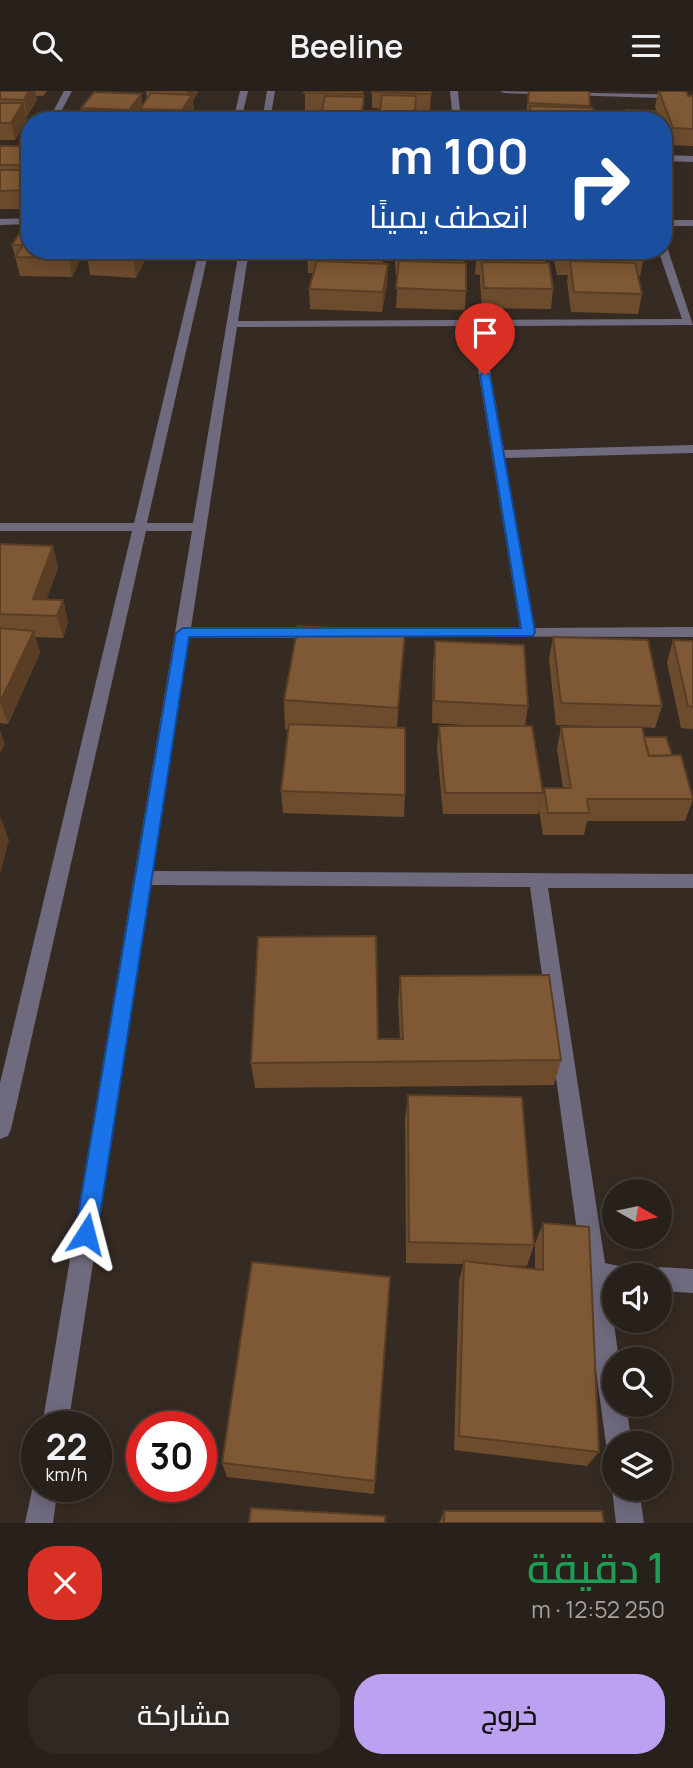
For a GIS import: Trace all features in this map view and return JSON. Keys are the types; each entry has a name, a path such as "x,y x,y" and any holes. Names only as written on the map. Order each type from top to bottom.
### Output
{"street":[{"path":"57,112 68,91"},
{"path":"239,112 244,91"},
{"path":"268,112 271,91"},
{"path":"454,91 456,112"},
{"path":"504,91 693,97"},
{"path":"672,158 693,159"},
{"path":"0,222 21,221"},
{"path":"672,223 693,223"},
{"path":"0,1129 202,259"},
{"path":"57,1411 243,259"},
{"path":"232,324 691,322 666,259"},
{"path":"476,323 528,632"},
{"path":"499,454 693,449"},
{"path":"0,527 200,527"},
{"path":"362,633 693,632"},
{"path":"183,633 335,633"},
{"path":"144,878 693,881"},
{"path":"538,880 617,1431"},
{"path":"594,1274 602,1275"},
{"path":"672,1280 693,1281"},
{"path":"627,1501 630,1523"},
{"path":"40,1523 43,1502"}],"building":[{"path":"0,91 29,91 24,100 0,99"},
{"path":"363,91 363,94 304,93"},
{"path":"431,91 431,94 372,92"},
{"path":"529,91 589,91 590,106 528,103"},
{"path":"659,91 686,91 688,96 693,96 693,129 673,128 672,112 667,112"},
{"path":"94,92 141,94 129,110 81,108"},
{"path":"151,93 192,95 182,110 140,109"},
{"path":"382,95 416,96 415,112 380,111"},
{"path":"325,96 364,97 362,112 322,111"},
{"path":"0,103 23,103 11,123 0,123"},
{"path":"530,106 593,108 593,112 530,112"},
{"path":"87,109 139,112 85,112"},
{"path":"627,110 656,112 627,112"},
{"path":"0,146 21,146 21,165 0,165"},
{"path":"0,170 21,170 21,190 0,191"},
{"path":"21,231 21,245 12,245"},
{"path":"317,261 388,264 383,292 309,289"},
{"path":"399,261 466,263 466,291 396,288"},
{"path":"570,261 635,263 642,294 574,292"},
{"path":"482,262 549,263 553,289 484,288"},
{"path":"0,544 53,546 33,599 63,600 57,616 0,614"},
{"path":"298,626 405,632 398,708 284,700"},
{"path":"0,628 34,631 0,702"},
{"path":"553,637 648,640 662,706 561,703"},
{"path":"673,640 693,641 693,707 688,706"},
{"path":"435,641 524,645 528,706 434,701"},
{"path":"289,724 405,728 405,795 281,791"},
{"path":"439,726 532,726 543,793 445,793"},
{"path":"561,727 642,727 649,756 681,755 693,799 587,799 589,813 548,813 544,788 571,788"},
{"path":"644,737 666,737 672,755 649,756"},
{"path":"376,936 378,1039 403,1039 400,976 549,975 561,1060 251,1063 258,937"},
{"path":"408,1095 522,1097 534,1245 409,1242"},
{"path":"543,1223 589,1227 599,1452 459,1436 464,1261 543,1270"},
{"path":"252,1262 390,1277 375,1481 222,1463"},
{"path":"251,1508 385,1516 385,1523 249,1523"},
{"path":"444,1511 602,1511 604,1523 444,1523"}],"route":[{"path":"86,1234 183,633 528,632 485,375"}]}
